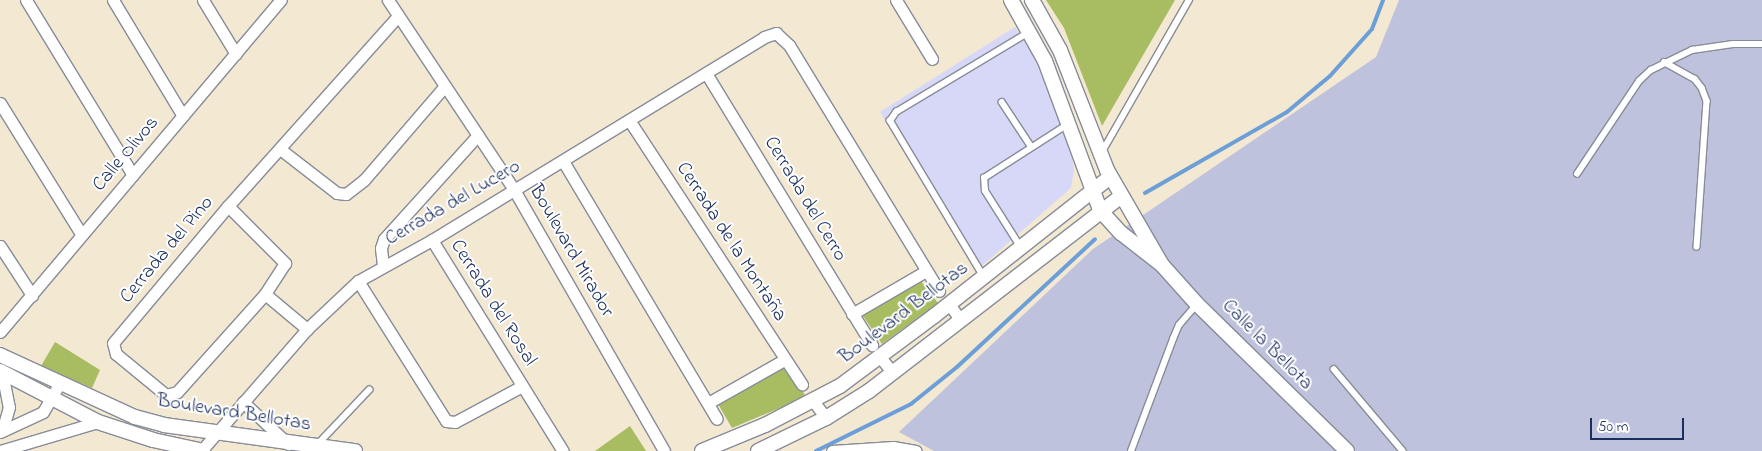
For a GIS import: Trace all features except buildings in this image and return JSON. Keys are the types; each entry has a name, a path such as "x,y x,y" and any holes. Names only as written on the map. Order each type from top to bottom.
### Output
{"street":[{"path":"26,0 133,175"},
{"path":"112,0 183,116"},
{"path":"203,0 236,54"},
{"name":"Calle Olivos","path":"0,332 281,0"},
{"name":"Boulevard Mirador","path":"388,0 396,17 513,188 664,451"},
{"path":"896,0 932,59"},
{"name":"Calle la Bellota","path":"1011,0 1045,61 1070,122 1091,191 1100,210 1121,233 1162,265 1197,304 1347,451"},
{"name":"Calle la Bellota","path":"1032,0 1060,50 1110,177 1162,265"},
{"name":"Cerrada del Pino","path":"228,206 285,261 265,294 173,395 166,395 113,350 113,344 228,206 396,17"},
{"name":"Cerrada del Lucero","path":"202,451 215,433 306,329 358,281 383,265 432,240 513,188 563,161 764,37 776,33 789,45 926,271"},
{"name":"Cerrada del Cerro","path":"706,73 872,345"},
{"path":"280,149 337,193 346,194 364,180 444,87"},
{"path":"0,104 82,235"},
{"name":"Cerrada de la Montaña","path":"629,120 784,360 802,384"},
{"path":"383,265 381,248 384,239 478,135"},
{"path":"563,161 717,419"},
{"name":"Boulevard Bellotas","path":"702,451 814,402 880,357 1110,177"},
{"name":"Boulevard Bellotas","path":"758,451 826,418 892,372 1100,210 1121,196"},
{"name":"Cerrada del Rosal","path":"432,240 563,451"},
{"path":"0,246 32,295"},
{"path":"852,314 926,271 939,291"},
{"name":"Cerrada del Rosal","path":"358,281 446,421 455,422 522,386"},
{"path":"265,294 306,329"},
{"path":"949,304 960,319"},
{"name":"Boulevard Bellotas","path":"0,355 135,417 215,433 288,444 355,451"},
{"path":"880,357 892,372"},
{"path":"708,403 784,360"},
{"path":"1,372 9,407 1,432"},
{"name":"Boulevard Bellotas","path":"1,372 51,400 98,422 126,433 202,451"},
{"path":"1,432 37,417 51,400 60,383"},
{"path":"243,402 288,444"},
{"path":"814,402 826,418"},
{"path":"0,451 98,422"},
{"path":"832,451 892,447 916,451"}],"lane":[{"path":"1101,155 1189,0"},
{"path":"984,277 890,120 896,112 1029,32"},
{"path":"1577,174 1639,81 1664,62 1692,50 1733,44 1762,44"},
{"path":"1664,62 1695,79 1702,88 1707,102 1697,247"},
{"path":"1002,102 1031,146"},
{"path":"1021,248 983,184 990,172 1070,122"},
{"path":"1131,451 1179,325 1197,304"},
{"path":"1334,369 1403,451"},
{"path":"315,447 369,390"}],"shaded area":[{"path":"1399,0 1762,0 1762,451 934,451 899,432 1093,249 1376,57"},
{"path":"1015,27 1042,67 1069,140 1074,170 1071,188 976,271 880,112"}],"green space":[{"path":"1046,0 1175,0 1102,126 1064,28"},
{"path":"921,281 938,303 882,344 863,316"},
{"path":"55,342 100,370 92,388 41,366"},
{"path":"787,364 806,397 732,428 718,404"},
{"path":"630,426 646,451 595,451"}],"waterway":[{"path":"1145,193 1287,112 1330,76 1372,29 1383,0"},
{"path":"816,451 911,404 957,367 1095,239"}]}
